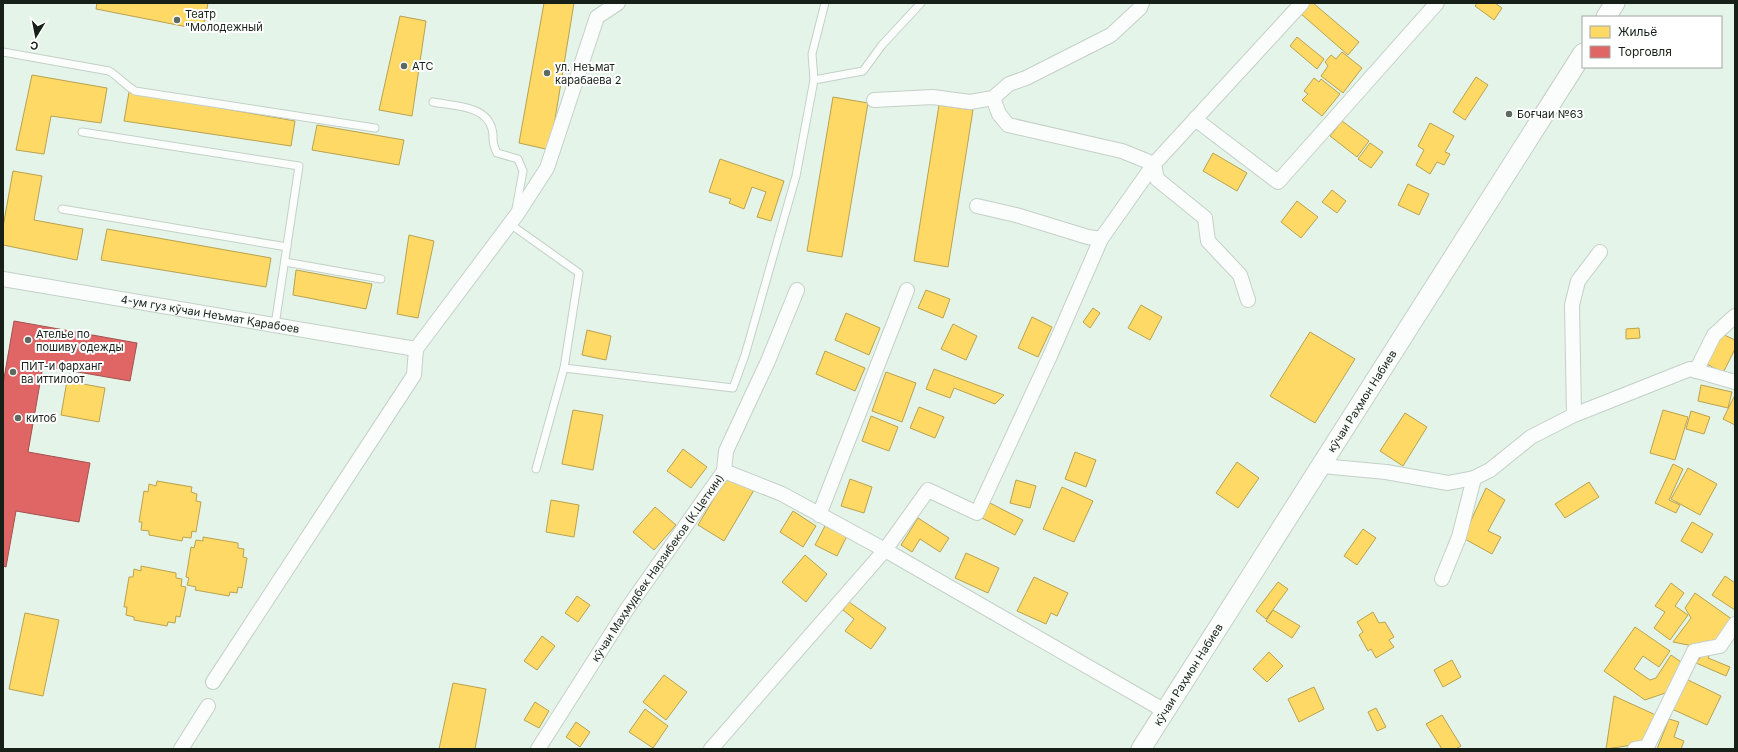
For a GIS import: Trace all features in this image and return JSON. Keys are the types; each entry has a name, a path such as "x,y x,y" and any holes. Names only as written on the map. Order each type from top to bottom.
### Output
{"street":[{"path":"213,682 414,374 416,349 514,219 547,168 597,17 618,3"},
{"path":"874,100 933,97 970,102 993,98 1008,84 1026,78 1110,35 1140,8 1142,3"},
{"path":"711,749 885,550 928,490 977,513 1050,356 1101,239 1154,164 1302,3"},
{"path":"1195,119 1278,182 1437,3"},
{"path":"1607,16 1615,3"},
{"name":"кӯчаи Раҳмон Набиев","path":"1141,749 1582,55"},
{"path":"993,98 999,114 1008,125 1122,151 1154,164"},
{"path":"1154,164 1157,179 1205,218 1208,241 1240,275 1248,300"},
{"path":"977,206 1016,215 1088,238 1101,239"},
{"path":"1574,415 1572,305 1578,281 1600,252"},
{"name":"4-ум гуз кӯчаи Неъмат Қарабоев","path":"3,278 416,349"},
{"name":"кӯчаи Маҳмудбек Нарзибеков (К.Цеткин)","path":"538,749 627,609 724,471 726,451 768,361 797,290"},
{"path":"819,514 907,290"},
{"path":"1696,371 1714,335 1735,316"},
{"path":"1322,466 1386,472 1448,483 1474,478 1490,470 1531,437 1574,415 1690,369 1735,382"},
{"path":"724,471 782,494 819,514 885,550 1165,711"},
{"path":"1442,579 1459,537 1474,478"},
{"path":"1635,749 1647,748 1694,651 1720,646 1735,624"},
{"path":"181,749 208,706"}],"lane":[{"path":"564,368 733,388 745,355 796,176 814,80 812,54 826,3"},
{"path":"814,80 863,72 882,46 921,3"},
{"path":"3,52 109,71 125,86 135,91 376,128"},
{"path":"433,102 478,111 486,116 492,129 492,142 497,153 518,159 524,172 514,219 579,273 564,368 536,469"},
{"path":"82,132 299,166 275,325"},
{"path":"62,208 287,247"},
{"path":"284,262 381,279"}],"building: Жильё":[{"name":"Театр \"Молодежный","path":"97,3 208,3 203,30 96,9"},
{"name":"ул. Неъмат карабаева 2","path":"544,3 574,3 550,150 519,143"},
{"path":"1309,3 1313,3 1359,42 1348,55 1300,13"},
{"path":"1477,3 1495,3 1502,8 1494,20 1475,6"},
{"name":"АТС","path":"400,16 426,21 412,116 379,110"},
{"path":"1297,37 1324,59 1317,69 1290,46"},
{"path":"1342,52 1362,68 1343,93 1321,76 1328,66 1325,62 1331,55 1336,59"},
{"path":"32,75 107,88 101,123 51,116 44,154 16,150"},
{"path":"1476,77 1488,85 1465,120 1453,112"},
{"path":"1314,78 1319,82 1321,79 1340,94 1322,116 1302,100 1308,94 1304,91"},
{"path":"129,92 295,121 291,146 124,121"},
{"path":"833,97 868,103 842,257 807,251"},
{"path":"939,105 973,110 948,267 914,261"},
{"path":"1342,121 1369,141 1357,157 1330,136"},
{"path":"1430,123 1454,136 1445,152 1450,154 1444,165 1437,162 1430,174 1416,165 1424,150 1418,146"},
{"path":"317,125 404,140 399,165 312,150"},
{"path":"1370,143 1383,152 1371,168 1358,159"},
{"path":"1213,153 1247,173 1237,191 1203,171"},
{"path":"720,159 784,181 771,221 757,217 766,192 752,187 744,209 729,203 731,199 709,192"},
{"path":"13,171 42,176 34,220 83,229 77,260 3,245 3,227"},
{"path":"1408,184 1429,194 1419,215 1398,205"},
{"path":"1332,190 1346,201 1337,213 1322,202"},
{"path":"1297,201 1318,217 1301,238 1281,222"},
{"path":"107,229 271,258 266,287 101,260"},
{"path":"409,235 434,241 418,318 397,314"},
{"path":"296,270 372,284 366,309 293,295"},
{"path":"926,290 950,299 943,318 918,308"},
{"path":"1141,305 1162,317 1150,340 1128,328"},
{"path":"1093,308 1100,313 1090,328 1083,322"},
{"path":"846,313 880,328 869,355 835,340"},
{"path":"1032,317 1052,327 1038,357 1018,348"},
{"path":"953,324 977,336 966,360 941,349"},
{"path":"1639,328 1640,338 1626,339 1626,329"},
{"path":"587,330 611,336 606,360 582,355"},
{"path":"1310,332 1355,359 1315,423 1270,396"},
{"path":"1720,333 1735,340 1735,349 1723,373 1705,363"},
{"path":"825,351 865,368 855,391 816,374"},
{"path":"934,369 1004,395 995,404 954,388 950,398 926,389"},
{"path":"886,372 916,383 902,422 872,411"},
{"path":"67,381 105,388 99,422 61,415"},
{"path":"1701,385 1732,392 1728,408 1698,401"},
{"path":"1735,395 1735,425 1723,419"},
{"path":"919,407 944,417 935,438 910,428"},
{"path":"573,410 603,415 593,470 562,464"},
{"path":"1663,410 1688,417 1675,460 1650,453"},
{"path":"1691,411 1710,417 1704,434 1686,429"},
{"path":"1405,413 1427,427 1403,466 1380,451"},
{"path":"871,416 898,427 889,451 862,441"},
{"path":"683,449 707,467 691,488 667,471"},
{"path":"1075,452 1096,460 1086,487 1065,479"},
{"path":"1237,462 1259,478 1238,508 1216,493"},
{"path":"1673,464 1683,469 1669,500 1680,505 1676,513 1655,503"},
{"path":"1688,468 1717,484 1700,515 1671,499"},
{"path":"728,475 754,490 724,541 698,525"},
{"path":"850,479 872,487 864,513 841,506"},
{"path":"1016,480 1036,486 1030,508 1010,503"},
{"path":"157,481 192,487 191,492 197,494 196,501 201,502 196,532 192,531 191,538 183,537 182,541 149,535 149,531 141,530 142,522 139,522 144,491 148,492 149,484 156,486"},
{"path":"1589,482 1599,497 1565,518 1555,504"},
{"path":"1062,487 1093,501 1074,542 1043,529"},
{"path":"1486,488 1505,500 1488,531 1501,537 1492,554 1463,538"},
{"path":"551,500 579,505 574,537 546,532"},
{"path":"990,503 1023,520 1015,535 982,518"},
{"path":"655,507 676,525 654,550 633,532"},
{"path":"793,511 816,526 803,547 780,532"},
{"path":"918,518 949,538 940,552 920,539 912,552 901,545"},
{"path":"1692,522 1713,534 1702,553 1681,541"},
{"path":"825,526 847,536 837,556 815,545"},
{"path":"1363,529 1376,538 1357,565 1344,556"},
{"path":"203,537 238,543 238,548 244,549 243,557 247,558 242,588 238,587 237,593 230,592 229,596 195,590 196,587 187,585 189,578 186,577 191,547 194,548 196,540 203,541"},
{"path":"966,553 999,568 988,593 955,578"},
{"path":"805,555 827,574 806,602 782,582"},
{"path":"141,566 176,573 176,578 182,579 181,586 186,587 180,617 176,616 175,623 168,622 167,626 134,620 134,617 126,615 127,607 124,607 129,577 133,577 134,569 141,571"},
{"path":"1725,576 1735,583 1735,610 1712,595"},
{"path":"1034,577 1068,593 1057,616 1051,613 1046,624 1017,611"},
{"path":"1278,582 1288,589 1266,619 1256,611"},
{"path":"1671,583 1684,593 1675,606 1688,615 1670,640 1654,628 1665,612 1655,606"},
{"path":"1695,593 1733,620 1721,639 1693,646 1673,642 1691,618 1685,608"},
{"path":"577,596 590,605 578,622 565,613"},
{"path":"849,602 886,628 871,649 845,631 854,619 843,610"},
{"path":"1273,610 1300,626 1292,638 1266,621"},
{"path":"1373,612 1379,623 1385,622 1394,637 1389,640 1394,647 1376,658 1371,649 1368,651 1359,635 1363,632 1357,622"},
{"path":"25,613 59,620 43,696 9,689"},
{"path":"1635,627 1670,651 1659,667 1643,656 1634,669 1650,680 1656,678 1671,655 1687,666 1671,691 1645,700 1604,671"},
{"path":"542,636 555,646 537,670 524,661"},
{"path":"1706,651 1712,651 1708,658 1730,667 1726,676 1696,663"},
{"path":"1269,652 1283,666 1267,682 1253,669"},
{"path":"1452,660 1461,677 1443,687 1434,670"},
{"path":"664,675 687,692 666,720 643,702"},
{"path":"1686,679 1721,696 1707,725 1672,709"},
{"path":"453,683 486,689 475,749 439,749"},
{"path":"1314,687 1324,709 1299,722 1288,699"},
{"path":"1614,696 1658,716 1646,743 1606,749"},
{"path":"535,702 549,711 539,728 524,720"},
{"path":"1376,708 1386,727 1377,731 1368,712"},
{"path":"645,709 668,726 653,748 629,732"},
{"path":"1442,715 1461,746 1456,749 1442,749 1426,724"},
{"path":"1669,719 1679,722 1674,737 1684,741 1681,749 1657,749"},
{"path":"576,722 590,732 580,747 566,737"}],"building: Торговля":[{"name":"китоб","path":"14,321 137,343 130,381 43,366 28,452 90,463 79,522 16,511 6,567 3,566 3,384"}],"place":[{"name":"Театр \"Молодежный","path":"177,20"},
{"name":"АТС","path":"404,66"},
{"name":"ул. Неъмат карабаева 2","path":"547,73"},
{"name":"Боғчаи №63","path":"1509,114"},
{"name":"Ателье по пошиву одежды","path":"28,340"},
{"name":"ПИТ-и фарханг ва иттилоот","path":"13,372"},
{"name":"китоб","path":"18,418"}]}
